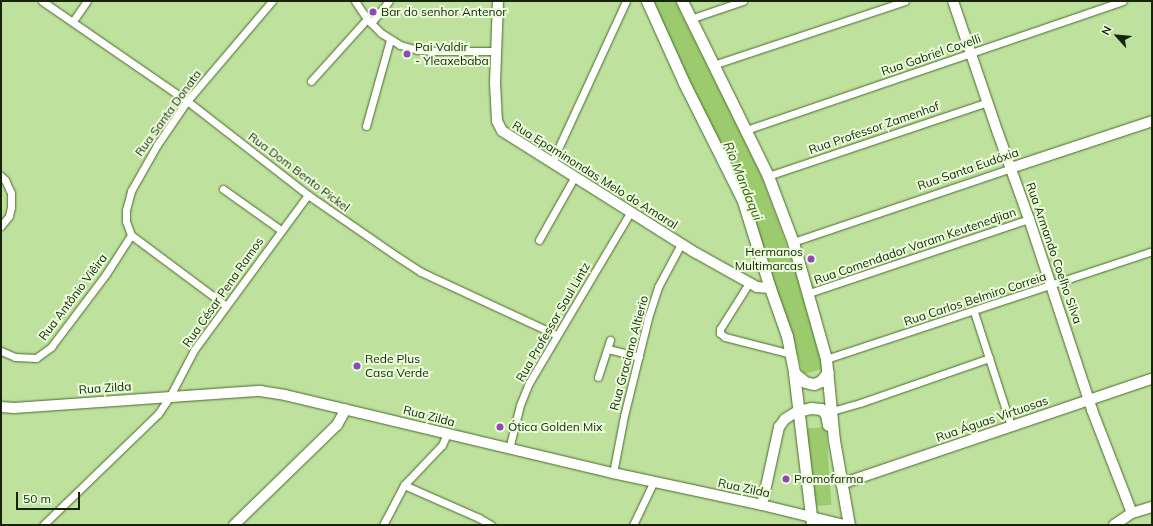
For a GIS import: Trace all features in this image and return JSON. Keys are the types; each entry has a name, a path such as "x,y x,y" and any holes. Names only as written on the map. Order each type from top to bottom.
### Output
{"main road":[{"path":"647,1 684,83 743,201 791,354 811,521"},
{"path":"682,1 768,176 793,242 809,293 826,359 840,484 849,525"},
{"path":"794,372 805,382 814,384 821,381 828,372"},
{"path":"798,411 811,408 824,411 830,434 834,440"}],"street":[{"name":"Rua Dom Bento Pickel","path":"42,1 187,101 308,194 421,272 557,335"},
{"path":"73,21 87,1"},
{"name":"Rua Santa Donata","path":"131,235 126,221 126,210 131,191 157,145 187,101 272,1"},
{"path":"355,1 369,21 390,40 417,50 496,51"},
{"path":"311,81 389,1"},
{"name":"Rua Epaminondas Melo do Amaral","path":"498,1 495,83 499,126 507,135 575,176 681,244 757,287 770,288"},
{"path":"552,162 626,1"},
{"path":"690,19 743,1"},
{"path":"713,65 905,1"},
{"name":"Rua Armando Coelho Silva","path":"953,1 1029,219 1089,400 1132,513"},
{"name":"Rua Gabriel Covelli","path":"746,130 1123,1"},
{"path":"366,126 384,56 390,40"},
{"name":"Rua Professor Zamenhof","path":"768,176 988,102"},
{"name":"Rua Santa Eudóxia","path":"793,242 1152,122"},
{"path":"1,176 6,180 11,193 11,207 9,216 1,226"},
{"path":"539,240 575,176"},
{"path":"223,189 280,230"},
{"name":"Rua César Pena Ramos","path":"43,525 150,423 170,396 194,350 225,305 308,194"},
{"name":"Rua Professor Saul Lintz","path":"509,449 524,394 630,212"},
{"name":"Rua Comendador Varam Keutenedjian","path":"809,293 1029,219"},
{"path":"131,235 225,305"},
{"name":"Rua Antônio Viêira","path":"1,351 15,357 36,358 51,347 106,274 131,235"},
{"name":"Rua Graciano Altierio","path":"613,473 624,416 658,287 681,244"},
{"name":"Rua Carlos Belmiro Correia","path":"826,359 974,312 1152,251"},
{"path":"749,283 720,329 720,333 725,337 791,354"},
{"path":"974,312 1011,426"},
{"path":"598,377 610,340"},
{"path":"608,349 639,357"},
{"path":"832,411 860,403 989,358"},
{"name":"Rua Águas Virtuosas","path":"840,484 1152,379"},
{"name":"Rua Zilda","path":"2,409 170,396 260,391 285,395 346,409 613,473 762,505 811,521 844,525"},
{"path":"234,525 337,425 346,409"},
{"path":"762,505 779,428 785,419 798,411"},
{"path":"382,525 404,485 442,445 447,434"},
{"path":"632,525 654,481"},
{"path":"404,485 479,518 491,525"},
{"path":"1114,525 1132,513 1152,507"}],"water":[{"name":"Rio Mandaqui","path":"651,1 675,1 761,175 792,260 823,369 803,374 791,330 786,322 748,203"},
{"path":"826,427 831,505 812,506 807,428"}],"place":[{"name":"Bar do senhor Antenor","path":"373,12"},
{"name":"Pai Valdir - Yleaxebaba","path":"407,54"},
{"name":"Hermanos Multimarcas","path":"811,259"},
{"name":"Rede Plus Casa Verde","path":"357,366"},
{"name":"Ótica Golden Mix","path":"500,427"},
{"name":"Promofarma","path":"786,479"}]}
